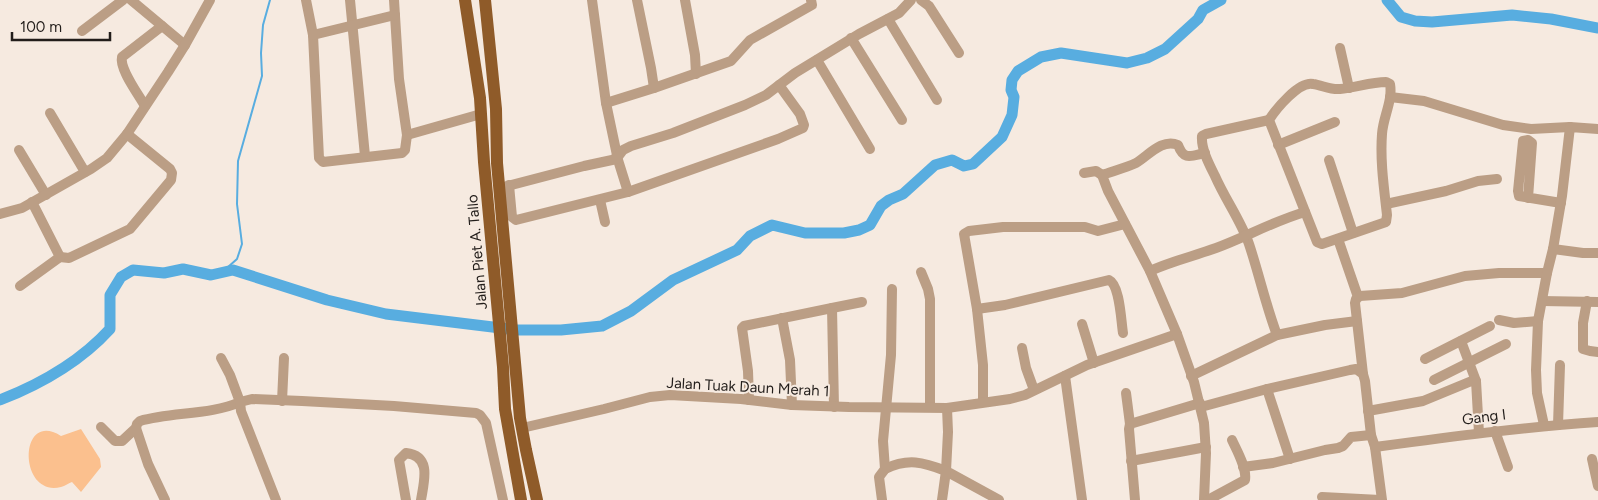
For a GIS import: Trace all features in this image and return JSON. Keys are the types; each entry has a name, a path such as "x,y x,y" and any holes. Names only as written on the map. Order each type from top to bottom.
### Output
{"main road":[{"name":"Jalan Piet A. Tallo","path":"464,0 477,75 522,428 537,500"},
{"name":"Jalan Piet A. Tallo","path":"485,0 504,187 499,249 505,409 521,500"}],"street":[{"path":"82,31 123,0"},
{"path":"131,0 185,46"},
{"path":"0,214 22,208 107,158 127,134 146,106 185,46 210,0"},
{"path":"306,0 313,35 319,158 323,162 402,153 405,150 407,135 399,79 394,0"},
{"path":"350,0 365,156"},
{"path":"592,0 606,103 628,192"},
{"path":"637,0 654,88"},
{"path":"685,0 696,74"},
{"path":"606,103 731,61 750,40 812,6 811,0"},
{"path":"779,85 800,114 804,125 803,128 778,139 628,192 516,220 512,217 504,187 612,160 623,150 631,146 673,133 745,105 766,95 779,85 816,60 851,38 906,8 911,0"},
{"path":"921,0 929,6 958,53"},
{"path":"313,35 395,15"},
{"path":"888,19 936,100"},
{"path":"146,106 123,69 122,57 162,26"},
{"path":"851,38 902,120"},
{"path":"1340,48 1350,88"},
{"path":"816,60 870,149"},
{"path":"1269,120 1317,242 1322,244 1386,222 1382,132 1390,97 1390,86 1386,82 1362,84 1335,90 1314,84 1306,84 1298,88 1269,120 1202,136 1205,153 1224,196 1245,234 1277,335"},
{"path":"1390,97 1424,101 1503,125 1532,129 1570,127 1598,129"},
{"path":"50,113 85,172"},
{"path":"407,135 481,114"},
{"path":"1278,145 1335,122"},
{"path":"1544,425 1537,393 1538,321 1561,203 1570,127"},
{"path":"20,286 60,257 69,258 130,229 170,180 172,173 170,169 127,134"},
{"path":"1528,198 1532,143 1528,140 1523,141 1518,191 1520,197 1561,203"},
{"path":"1102,175 1137,162 1153,150 1172,143 1178,145 1185,156 1205,153"},
{"path":"19,150 46,195"},
{"path":"1329,160 1353,233"},
{"path":"1084,173 1096,171 1102,175 1150,271 1177,334 1204,423 1206,447 1204,500"},
{"path":"1386,204 1446,191 1478,181 1497,179"},
{"path":"600,200 605,222"},
{"path":"32,202 60,257"},
{"path":"1150,271 1178,259 1216,248 1284,218 1305,212"},
{"path":"983,402 977,309 964,234 969,231 1011,227 1085,227 1098,231 1125,224"},
{"path":"1322,497 1381,500 1363,374 1355,303 1358,297 1338,239"},
{"path":"1553,249 1583,254 1598,252"},
{"path":"921,272 930,299 930,406"},
{"path":"1358,297 1402,293 1464,276 1499,273 1547,273"},
{"path":"977,309 1005,305 1109,280 1113,283 1118,296 1123,333"},
{"path":"885,469 883,449 890,355 892,289"},
{"path":"1542,301 1593,302 1583,324 1584,349 1590,352 1598,352"},
{"path":"748,400 748,371 742,328 744,326 862,302"},
{"path":"832,308 834,407"},
{"path":"782,318 790,360 792,406"},
{"path":"1499,320 1514,323 1538,321"},
{"path":"1191,376 1277,335 1325,325 1357,321"},
{"path":"1082,324 1094,363"},
{"path":"1425,359 1490,326"},
{"name":"Jalan Tuak Daun Merah 1","path":"522,428 604,410 650,397 741,398 792,406 930,406 947,408 1010,399 1094,363 1177,334"},
{"path":"1461,341 1476,380 1479,433"},
{"path":"1434,380 1506,344"},
{"path":"1022,348 1026,368 1034,390"},
{"path":"221,358 230,375 276,500"},
{"path":"282,401 284,358"},
{"path":"1558,425 1560,365"},
{"path":"1130,424 1200,405 1350,370 1356,369 1363,374"},
{"path":"1065,376 1082,500"},
{"path":"1368,411 1422,401 1443,394 1470,380 1476,380"},
{"path":"1267,389 1290,459"},
{"path":"1126,394 1135,500"},
{"path":"101,427 108,435 119,442 125,440 140,421 154,417 206,410 252,399 462,411 480,415 486,423 503,500"},
{"path":"942,500 946,471 947,408"},
{"name":"Gang I","path":"1243,467 1273,463 1338,448 1343,446 1351,437 1373,441 1479,433 1544,425 1598,422"},
{"path":"136,428 148,464 164,500"},
{"path":"1495,431 1508,467"},
{"path":"1208,500 1245,480 1246,476 1232,440"},
{"path":"1131,461 1206,447"},
{"path":"406,452 415,454 424,466 424,483 420,500 406,497 399,460 406,452"},
{"path":"1592,459 1598,486"},
{"path":"882,500 879,477 885,469 904,462 919,462 946,471 999,500"}],"shaded area":[{"path":"81,429 100,459 101,467 81,492 72,482 61,487 47,487 37,480 31,469 29,456 31,443 37,434 47,431 61,436"}],"waterway":[{"path":"211,275 228,267 237,259 242,244 237,204 238,161 262,76 263,25 270,0"},
{"path":"0,400 30,387 59,371 98,341 110,329 110,295 121,277 133,270 164,273 183,269 211,275 233,270 327,300 386,314 517,330 561,330 602,326 631,311 673,280 737,250 750,236 772,225 805,233 844,233 859,230 870,225 881,206 903,194 935,165 952,160 964,166 973,164 1002,137 1012,115 1014,97 1011,90 1012,80 1018,71 1041,57 1061,53 1127,63 1147,58 1165,49 1198,19 1203,10 1221,0"},
{"path":"1387,0 1401,17 1415,21 1432,22 1512,15 1551,19 1598,28"}]}
